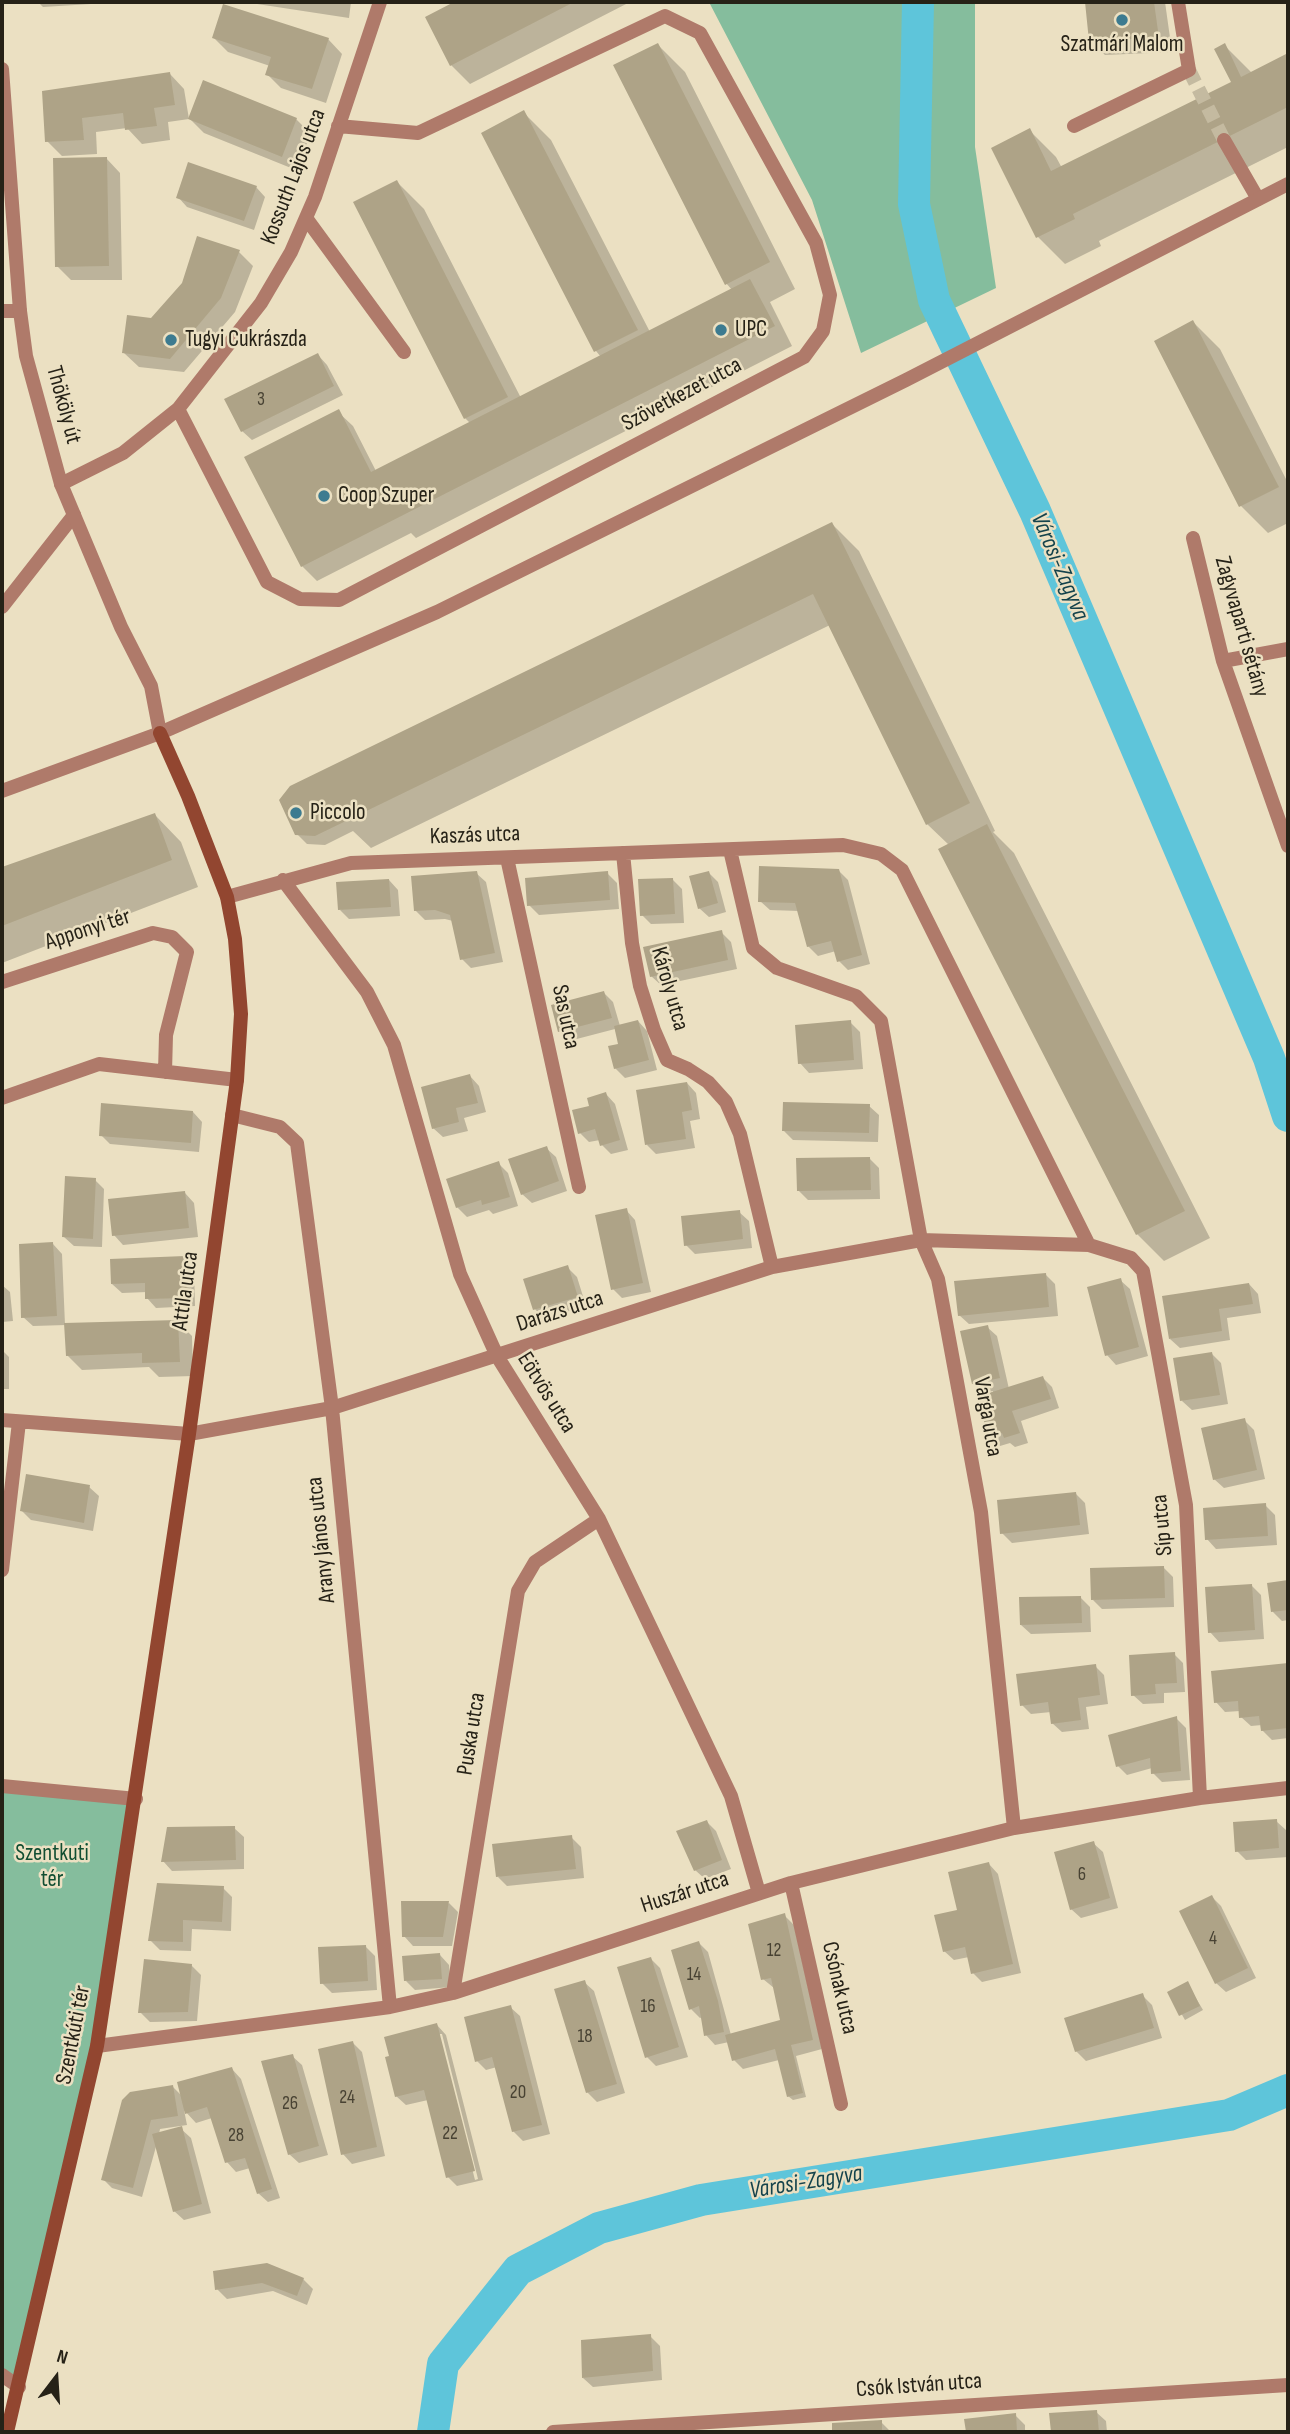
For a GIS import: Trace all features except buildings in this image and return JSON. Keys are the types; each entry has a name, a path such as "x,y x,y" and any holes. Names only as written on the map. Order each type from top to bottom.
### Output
{"main road":[{"name":"Attila utca","path":"136,1799 237,1080 241,1014 235,939 227,897 160,733"},
{"name":"Szentkúti tér","path":"7,2432 97,2046 136,1799"}],"street":[{"name":"Kossuth Lajos utca","path":"61,484 123,453 178,409 261,303 291,252 306,218 380,2"},
{"path":"1074,126 1189,70 1178,2"},
{"name":"Szövetkezet utca","path":"178,409 267,582 300,599 339,600 804,357 823,331 830,295 816,243 700,33 665,16 418,133 338,126"},
{"name":"Thököly út","path":"2,69 20,310 26,356 61,484 121,627 152,686 160,733"},
{"path":"1224,140 1258,200"},
{"path":"2,791 160,733 437,612 906,380 1288,184"},
{"path":"306,218 404,352"},
{"path":"2,311 20,310"},
{"path":"2,607 74,515"},
{"name":"Zagyvaparti sétány","path":"1193,538 1223,662 1288,846"},
{"path":"1223,662 1288,649"},
{"name":"Kaszás utca","path":"227,897 351,863 842,845 881,853 902,870 1089,1245"},
{"name":"Varga utca","path":"730,850 753,948 777,968 856,996 881,1021 921,1240 938,1279 981,1512 1014,1828"},
{"name":"Károly utca","path":"623,853 632,943 640,986 654,1030 667,1060 708,1082 726,1102 740,1134 772,1267"},
{"name":"Sas utca","path":"507,858 579,1187"},
{"name":"Eötvös utca","path":"283,880 367,992 394,1045 460,1274 497,1356 599,1519 731,1796 759,1893"},
{"name":"Apponyi tér","path":"2,982 153,933 172,937 187,951 166,1035 165,1072"},
{"path":"2,1098 99,1064 237,1080"},
{"name":"Arany János utca","path":"232,1115 279,1127 297,1143 332,1408 390,2007"},
{"name":"Darázs utca","path":"2,1420 189,1434 332,1408 772,1267 921,1240 1089,1245 1131,1258"},
{"name":"Síp utca","path":"1131,1258 1143,1270 1186,1505 1200,1798"},
{"path":"2,1570 19,1422"},
{"name":"Puska utca","path":"453,1993 518,1591 535,1562 599,1519"},
{"path":"2,1786 136,1799"},
{"name":"Huszár utca","path":"97,2046 390,2007 453,1993 791,1883 1014,1828 1200,1798 1288,1788"},
{"name":"Csónak utca","path":"791,1883 842,2104"},
{"path":"2,2375 19,2387"},
{"name":"Csók István utca","path":"552,2432 1288,2385"}],"green space":[{"path":"975,2 975,147 996,288 861,353 812,200 710,4"},
{"name":"Szentkuti tér","path":"2,1786 136,1799 97,2046 19,2387 2,2375"}],"waterway":[{"name":"Városi-Zagyva","path":"918,2 914,204 934,300 1035,511 1269,1058 1288,1116"},
{"name":"Városi-Zagyva","path":"433,2432 443,2364 518,2270 599,2228 701,2200 1229,2115 1288,2090"}],"tunnel":[{"path":"1189,70 1224,140"}],"place":[{"name":"Szatmári Malom","path":"1122,20"},
{"name":"UPC","path":"721,330"},
{"name":"Tugyi Cukrászda","path":"171,340"},
{"name":"Coop Szuper","path":"324,496"},
{"name":"Piccolo","path":"296,813"}]}
